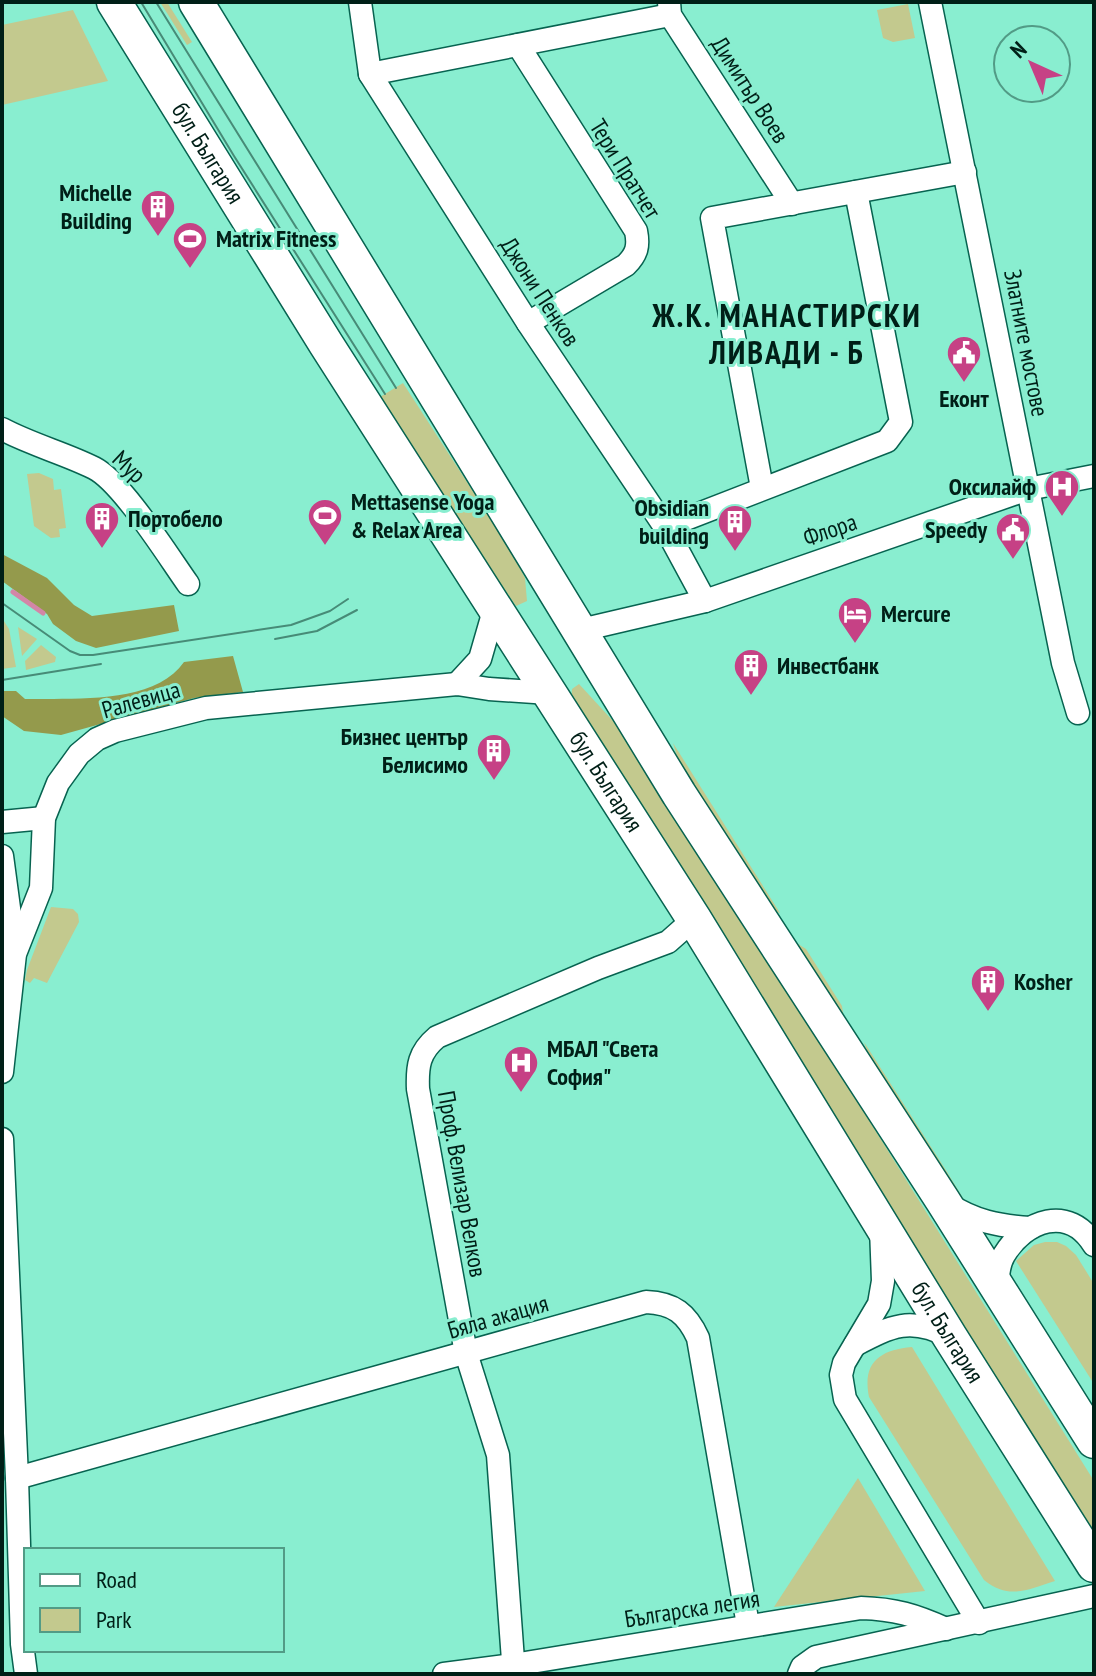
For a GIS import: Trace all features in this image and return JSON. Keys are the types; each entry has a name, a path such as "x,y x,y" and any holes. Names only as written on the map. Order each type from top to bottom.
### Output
{"main road":[{"name":"бул. България","path":"114,2 326,344 694,919 950,1337 1094,1565"},
{"path":"196,2 679,794 943,1201 1094,1441"}],"street":[{"name":"Джони Пенков","path":"360,2 370,74 528,323 665,527 705,601"},
{"name":"Златните мостове","path":"930,2 1063,663 1075,703"},
{"path":"370,74 518,45 670,8"},
{"name":"Димитър Воев","path":"670,8 792,204"},
{"name":"Тери Пратчет","path":"518,45 636,231 639,242 637,251 626,265 528,323"},
{"path":"762,488 712,218 965,172"},
{"path":"665,527 887,441 901,422 856,192"},
{"name":"Мур","path":"2,429 97,469 132,505 188,584"},
{"name":"Флора","path":"581,630 705,601 1028,489 1094,476"},
{"path":"457,684 480,659 495,607"},
{"name":"Ралевица","path":"2,1072 15,954 41,888 44,818 67,768 97,739 115,731 206,708 457,684 549,693"},
{"path":"2,822 44,818"},
{"path":"2,856 15,954"},
{"name":"Проф. Велизар Велков","path":"513,1670 498,1455 466,1353 418,1089 417,1068 424,1048 437,1037 586,973 668,942 694,919"},
{"path":"2,1139 22,1644 26,1674"},
{"path":"943,1201 965,1215 985,1222 1030,1228"},
{"path":"997,1286 1004,1255 1030,1228 1050,1220 1065,1221 1082,1228 1094,1245"},
{"path":"881,1224 883,1281 879,1304 854,1345 841,1375 845,1399 979,1623"},
{"name":"Бяла акация","path":"17,1478 646,1302 661,1303 678,1309 690,1321 698,1338 748,1625"},
{"path":"854,1345 894,1326 912,1324 935,1329 950,1337"},
{"path":"800,1671 816,1657 1069,1604 1094,1596"},
{"name":"Българска легия","path":"444,1674 513,1670 748,1625 861,1608 892,1609 946,1629"}],"green space":[{"path":"160,2 167,2 192,42 187,45"},
{"path":"908,4 915,38 893,42 883,38 877,10"},
{"path":"73,10 108,81 2,105 2,25"},
{"path":"403,383 509,547 525,578 527,601 516,606 375,400"},
{"path":"39,473 53,479 54,490 61,489 66,528 59,529 60,537 51,538 34,526 27,474"},
{"path":"2,554 47,578 74,605 92,616 174,605 179,631 96,648 76,641 53,624 47,614 2,581"},
{"path":"2,618 9,629 16,667 2,669"},
{"path":"18,627 37,639 22,656"},
{"path":"41,645 56,657 55,662 26,670 25,661"},
{"path":"233,656 243,692 194,698 61,735 24,731 2,716 2,691 16,691 25,699 111,696 153,686 171,676 184,662"},
{"path":"579,684 614,722 764,952 1094,1481 1094,1540 571,704 572,689"},
{"path":"673,743 780,913 767,909 677,757"},
{"path":"51,907 73,909 78,914 79,922 47,983 34,978 30,983 25,980 27,970"},
{"path":"781,933 806,949 842,1006 847,1038"},
{"path":"864,1042 947,1172 964,1205 872,1065"},
{"path":"1045,1242 1066,1246 1076,1255 1094,1284 1094,1384 1016,1261 1034,1245"},
{"path":"912,1347 1055,1581 1027,1590 1010,1591 984,1580 869,1397 868,1375 876,1360 891,1351"},
{"path":"858,1478 925,1591 774,1607"}],"waterway":[{"path":"13,592 43,613"}],"tram line":[{"path":"141,2 234,156 385,394"},
{"path":"156,2 396,388"},
{"path":"2,603 70,651 93,655 291,625 330,611 348,599"},
{"path":"275,639 317,631 357,610"},
{"path":"2,680 101,664"}],"place":[{"name":"Michelle Building","path":"158,238"},
{"name":"Matrix Fitness","path":"190,270"},
{"name":"Еконт","path":"964,384"},
{"name":"Оксилайф","path":"1062,518"},
{"name":"Mettasense Yoga & Relax Area","path":"325,547"},
{"name":"Портобело","path":"102,550"},
{"name":"Obsidian building","path":"735,553"},
{"name":"Speedy","path":"1013,561"},
{"name":"Mercure","path":"855,645"},
{"name":"Инвестбанк","path":"751,697"},
{"name":"Бизнес център Белисимо","path":"494,782"},
{"name":"Kosher","path":"988,1013"},
{"name":"МБАЛ \"Света София\"","path":"521,1094"}],"district":[{"name":"Ж.К. МАНАСТИРСКИ ЛИВАДИ - Б","path":"787,334"}]}
